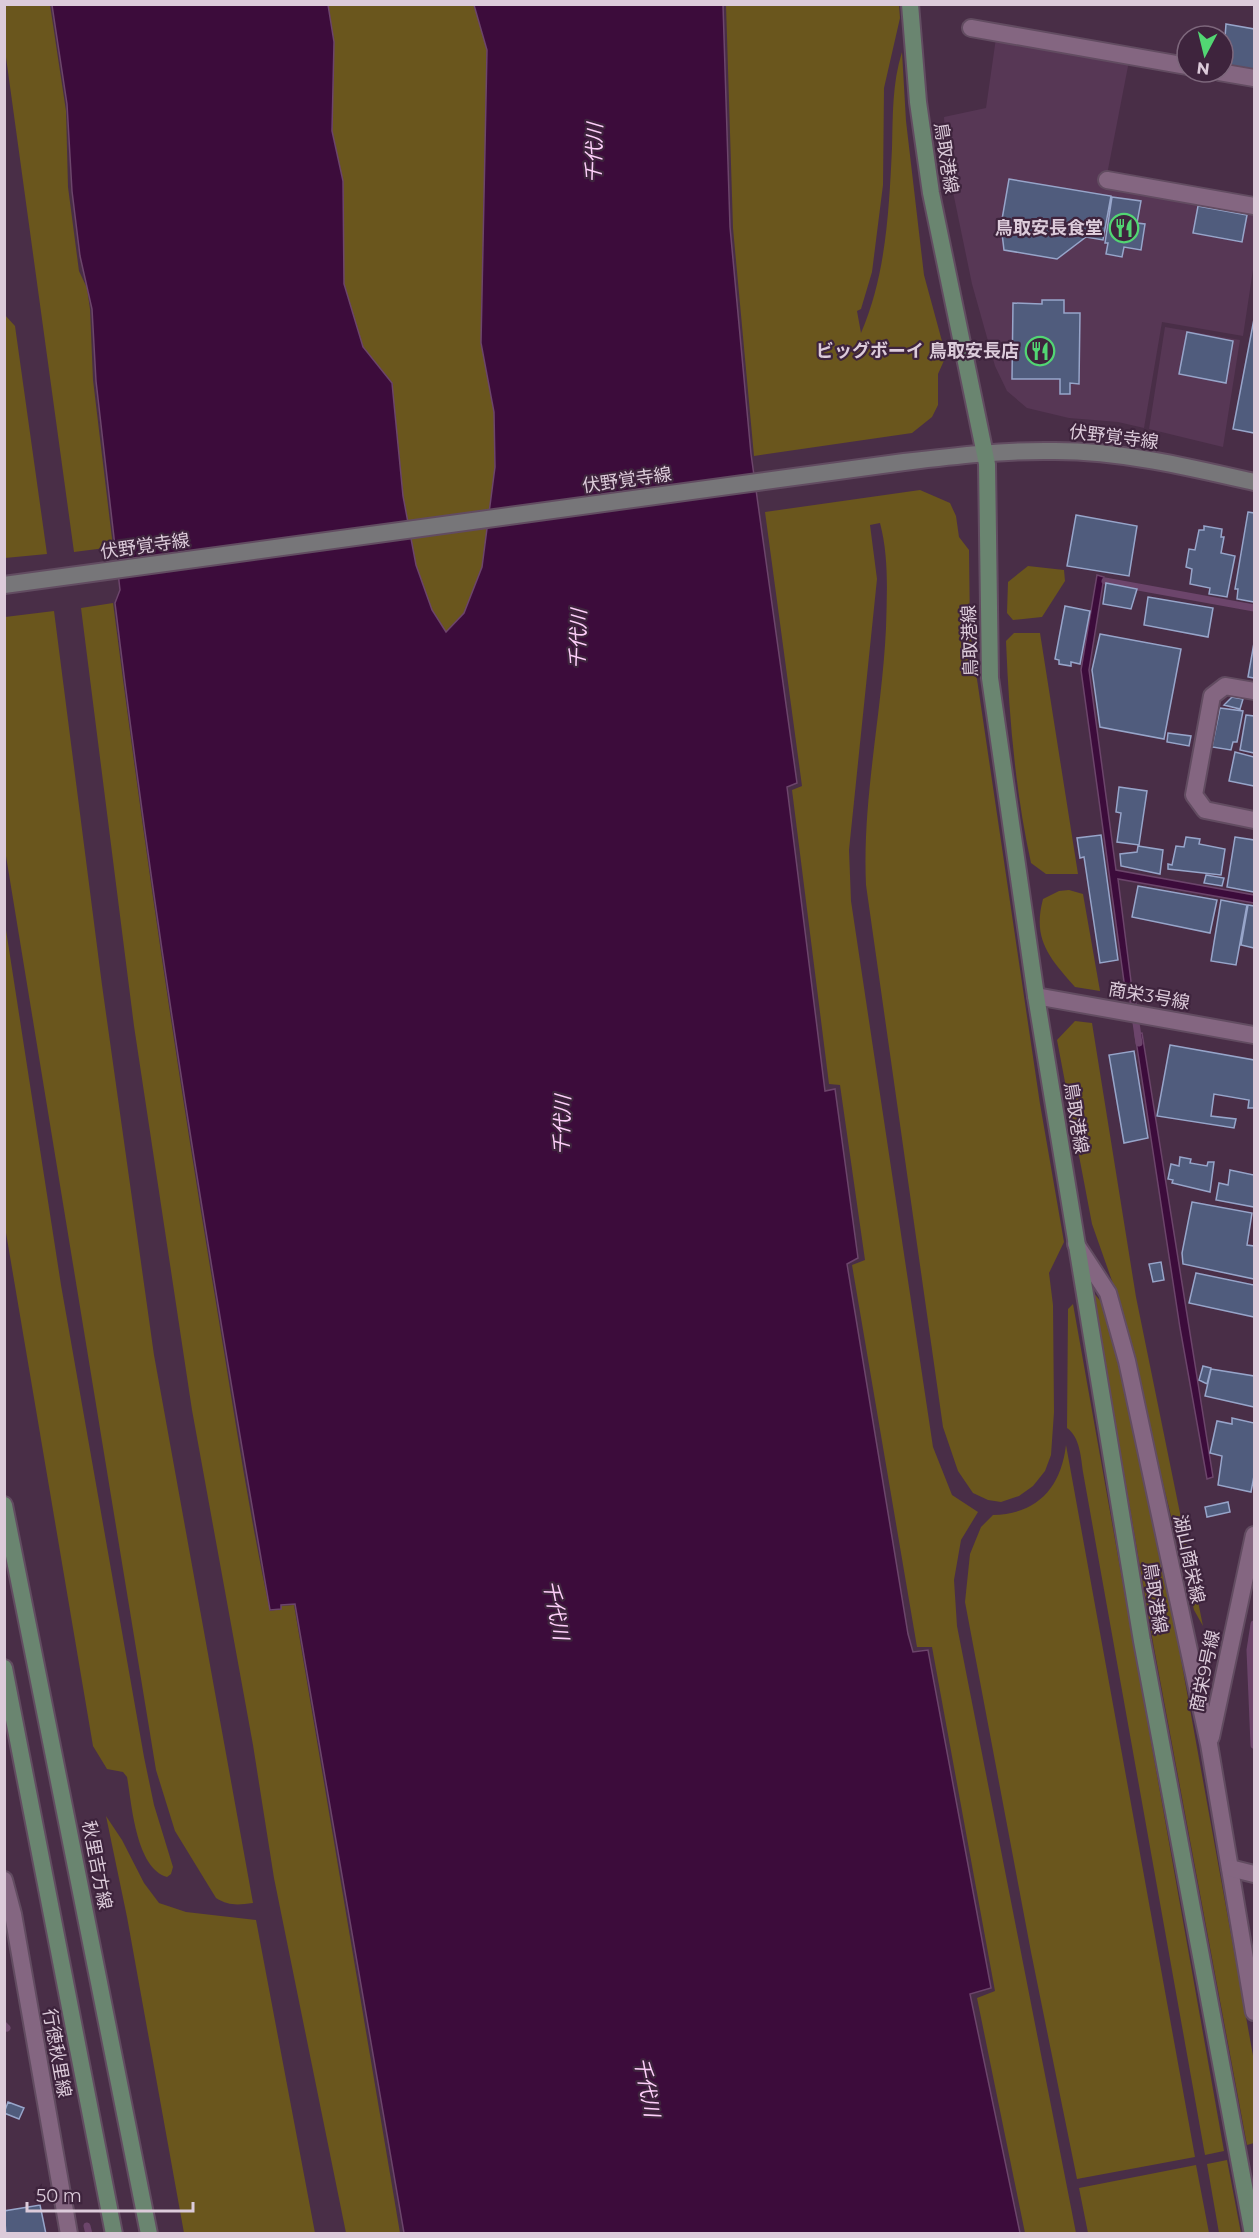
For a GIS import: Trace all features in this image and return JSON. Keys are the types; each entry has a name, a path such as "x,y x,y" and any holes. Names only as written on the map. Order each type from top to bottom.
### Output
{"main road":[{"name":"鳥取港線","path":"909,4 918,102 932,193 986,453 989,509 990,678 1036,996 1142,1641 1253,2234"},
{"name":"伏野覚寺線","path":"4,585 904,462 986,453 1057,451 1097,453 1176,465 1254,482"},
{"name":"秋里吉方線","path":"5,1506 149,2234"},
{"path":"4,1668 114,2234"}],"street":[{"path":"971,28 1175,64"},
{"path":"1235,75 1254,78"},
{"path":"1107,180 1254,206"},
{"path":"1254,691 1225,686 1212,696 1194,795 1205,810 1254,820"},
{"name":"商栄3号線","path":"1036,996 1254,1035"},
{"name":"湖山商栄線","path":"1076,1244 1108,1293 1124,1349 1209,1744 1254,2012"},
{"name":"商栄9号線","path":"1209,1744 1254,1535"},
{"path":"1230,1868 1254,1874"},
{"name":"行徳秋里線","path":"4,1880 69,2234"}],"shaded area":[{"path":"4,5 50,5 66,111 68,187 79,271 87,288 90,309 93,380 113,547 74,552 5,50"},
{"path":"328,5 474,5 487,50 481,343 494,412 495,467 482,567 464,613 446,633 432,610 416,565 403,496 392,383 363,347 344,284 343,181 332,131 334,42"},
{"path":"726,5 899,5 900,18 884,88 883,185 872,272 861,309 857,311 861,333 876,288 885,242 896,76 902,52 906,121 924,275 946,356 938,374 938,405 932,417 912,433 754,456 733,228"},
{"path":"996,38 1129,61 1105,185 1254,214 1254,263 1243,336 1162,322 1144,428 1118,422 1069,418 1027,408 1007,391 995,366 972,284 946,158 944,117 986,108"},
{"path":"4,314 15,326 47,554 5,558"},
{"path":"1165,327 1240,340 1223,447 1149,429"},
{"path":"920,490 950,503 956,516 959,537 969,550 970,632 1040,1104 1064,1242 1049,1273 1053,1305 1054,1412 1051,1455 1045,1471 1033,1486 1019,1496 1001,1502 988,1500 973,1493 958,1471 943,1427 866,885 867,821 886,628 886,562 880,523 870,525 877,579 849,850 851,901 933,1447 952,1495 978,1512 961,1540 954,1580 957,1626 1076,2233 1025,2233 977,1998 995,1991 932,1647 917,1647 852,1265 865,1260 840,1085 829,1084 792,790 802,786 765,512"},
{"path":"1028,566 1064,570 1065,581 1042,617 1013,620 1007,613 1008,582"},
{"path":"113,603 174,1041 248,1496 270,1611 281,1609 281,1606 294,1605 400,2233 346,2233 274,1878 253,1745 192,1410 134,1026 81,608"},
{"path":"54,611 102,985 154,1355 253,1903 234,1904 216,1898 175,1831 156,1770 5,850 5,617"},
{"path":"1014,633 1040,633 1078,874 1046,874 1031,863 1017,780 1009,697 1006,641"},
{"path":"1069,890 1083,894 1100,991 1075,987 1045,948 1040,926 1043,899 1059,891"},
{"path":"4,917 61,1285 144,1757 154,1805 173,1867 171,1874 167,1877 148,1862 142,1849 137,1834 127,1777 123,1772 107,1769 93,1746 5,1227"},
{"path":"1075,1021 1092,1023 1136,1297 1203,1626 1194,1610 1117,1295 1092,1224 1057,1040"},
{"path":"1093,1292 1102,1303 1115,1348 1176,1632 1254,2061 1254,2143 1247,2145 1152,1637"},
{"path":"1073,1304 1224,2151 1205,2155 1080,1454 1075,1437 1067,1428 1068,1309"},
{"path":"1066,1445 1195,2157 1077,2179 1031,1952 965,1602 970,1554 981,1527 993,1515 1022,1510 1044,1496 1059,1474"},
{"path":"106,1816 122,1840 144,1883 159,1903 186,1912 256,1920 315,2233 184,2233 127,1917"},
{"path":"1227,2160 1241,2233 1219,2233 1207,2164"},
{"path":"1196,2165 1209,2233 1088,2233 1079,2188"}],"water":[{"name":"千代川","path":"52,5 328,5 334,42 332,131 343,181 344,284 363,347 392,383 403,496 416,565 432,610 446,632 464,613 482,567 495,467 494,412 481,343 487,50 474,5 723,5 730,227 751,454 797,783 787,787 825,1091 835,1089 858,1258 847,1264 908,1634 913,1652 928,1650 991,1988 970,1994 1020,2233 404,2233 295,1604 281,1605 281,1609 270,1610 186,1108 148,856 115,603 120,590 96,381 92,309 80,256 72,191 67,104"},
{"path":"1097,575 1104,577 1089,670 1116,870 1254,895 1254,903 1118,879 1133,997 1126,996 1081,670"},
{"path":"1142,1033 1213,1477 1207,1479 1180,1328 1135,1034"}],"building":[{"path":"1235,26 1254,29 1254,70 1235,66"},
{"path":"1009,179 1111,196 1103,240 1086,237 1057,259 1004,250 1001,225"},
{"path":"1112,197 1141,201 1137,223 1145,224 1141,250 1124,247 1122,257 1106,254 1108,243 1105,243"},
{"path":"1198,206 1247,215 1242,242 1193,233"},
{"path":"1042,300 1064,300 1064,313 1080,313 1079,384 1070,383 1070,394 1060,394 1060,379 1012,379 1013,303 1042,304"},
{"path":"1254,319 1254,433 1233,429"},
{"path":"1187,332 1233,341 1226,383 1179,374"},
{"path":"1248,512 1254,513 1254,602 1237,599 1238,589 1235,589"},
{"path":"1076,515 1137,526 1129,576 1067,566"},
{"path":"1204,526 1222,529 1221,537 1224,537 1221,553 1235,556 1227,597 1209,594 1210,588 1190,584 1192,569 1186,567 1189,549 1195,550 1199,530 1204,530"},
{"path":"1106,583 1137,589 1131,609 1103,604"},
{"path":"1148,597 1213,608 1208,637 1144,625"},
{"path":"1065,606 1090,611 1080,664 1071,662 1071,666 1059,664 1059,660 1055,659"},
{"path":"1100,634 1181,649 1164,739 1100,727 1092,670"},
{"path":"1254,643 1254,678 1248,677"},
{"path":"1232,697 1243,699 1240,709 1224,705"},
{"path":"1220,708 1243,711 1237,742 1233,742 1231,750 1212,747"},
{"path":"1246,715 1254,716 1254,753 1240,750"},
{"path":"1168,733 1191,736 1189,746 1167,742"},
{"path":"1235,752 1254,757 1254,786 1229,781"},
{"path":"1119,787 1147,791 1139,845 1117,842 1121,813 1116,812"},
{"path":"1101,835 1118,960 1100,963 1084,857 1080,858 1077,838"},
{"path":"1186,837 1200,839 1199,844 1225,849 1221,875 1168,869 1168,864 1172,865 1176,846 1184,847"},
{"path":"1235,837 1254,840 1254,892 1227,887"},
{"path":"1138,846 1163,850 1160,874 1121,866 1120,854 1137,852"},
{"path":"1206,875 1224,878 1222,886 1204,883"},
{"path":"1138,886 1217,900 1210,933 1132,917"},
{"path":"1221,900 1247,905 1236,965 1211,961"},
{"path":"1248,905 1254,906 1254,948 1241,945"},
{"path":"1170,1045 1254,1060 1254,1108 1248,1108 1249,1100 1214,1094 1211,1116 1236,1119 1234,1128 1157,1116"},
{"path":"1134,1051 1148,1138 1124,1143 1109,1055"},
{"path":"1180,1157 1191,1159 1190,1163 1207,1166 1208,1162 1214,1162 1210,1192 1172,1183 1173,1180 1168,1179 1171,1164 1179,1166"},
{"path":"1230,1170 1254,1175 1254,1207 1216,1200 1219,1183 1228,1185"},
{"path":"1192,1202 1252,1213 1247,1245 1254,1246 1254,1279 1183,1264 1182,1253"},
{"path":"1161,1262 1164,1280 1153,1282 1149,1264"},
{"path":"1196,1273 1254,1285 1254,1317 1189,1303"},
{"path":"1203,1366 1211,1368 1207,1384 1199,1380"},
{"path":"1211,1369 1254,1376 1254,1407 1205,1396"},
{"path":"1232,1418 1254,1423 1254,1476 1251,1492 1218,1485 1222,1456 1210,1453 1217,1421 1232,1424"},
{"path":"1228,1502 1230,1512 1207,1517 1205,1507"},
{"path":"8,2102 24,2108 19,2119 4,2113"},
{"path":"40,2205 46,2234 6,2234 4,2211"}],"waterway":[{"path":"1105,581 1254,608"},
{"path":"1131,989 1139,1043"},
{"path":"1254,1624 1250,1650 1254,1745"},
{"path":"4,2025 7,2028"},
{"path":"87,2226 89,2234"}],"place":[{"name":"鳥取安長食堂","path":"1124,228"},
{"name":"ビッグボーイ 鳥取安長店","path":"1040,351"}]}
